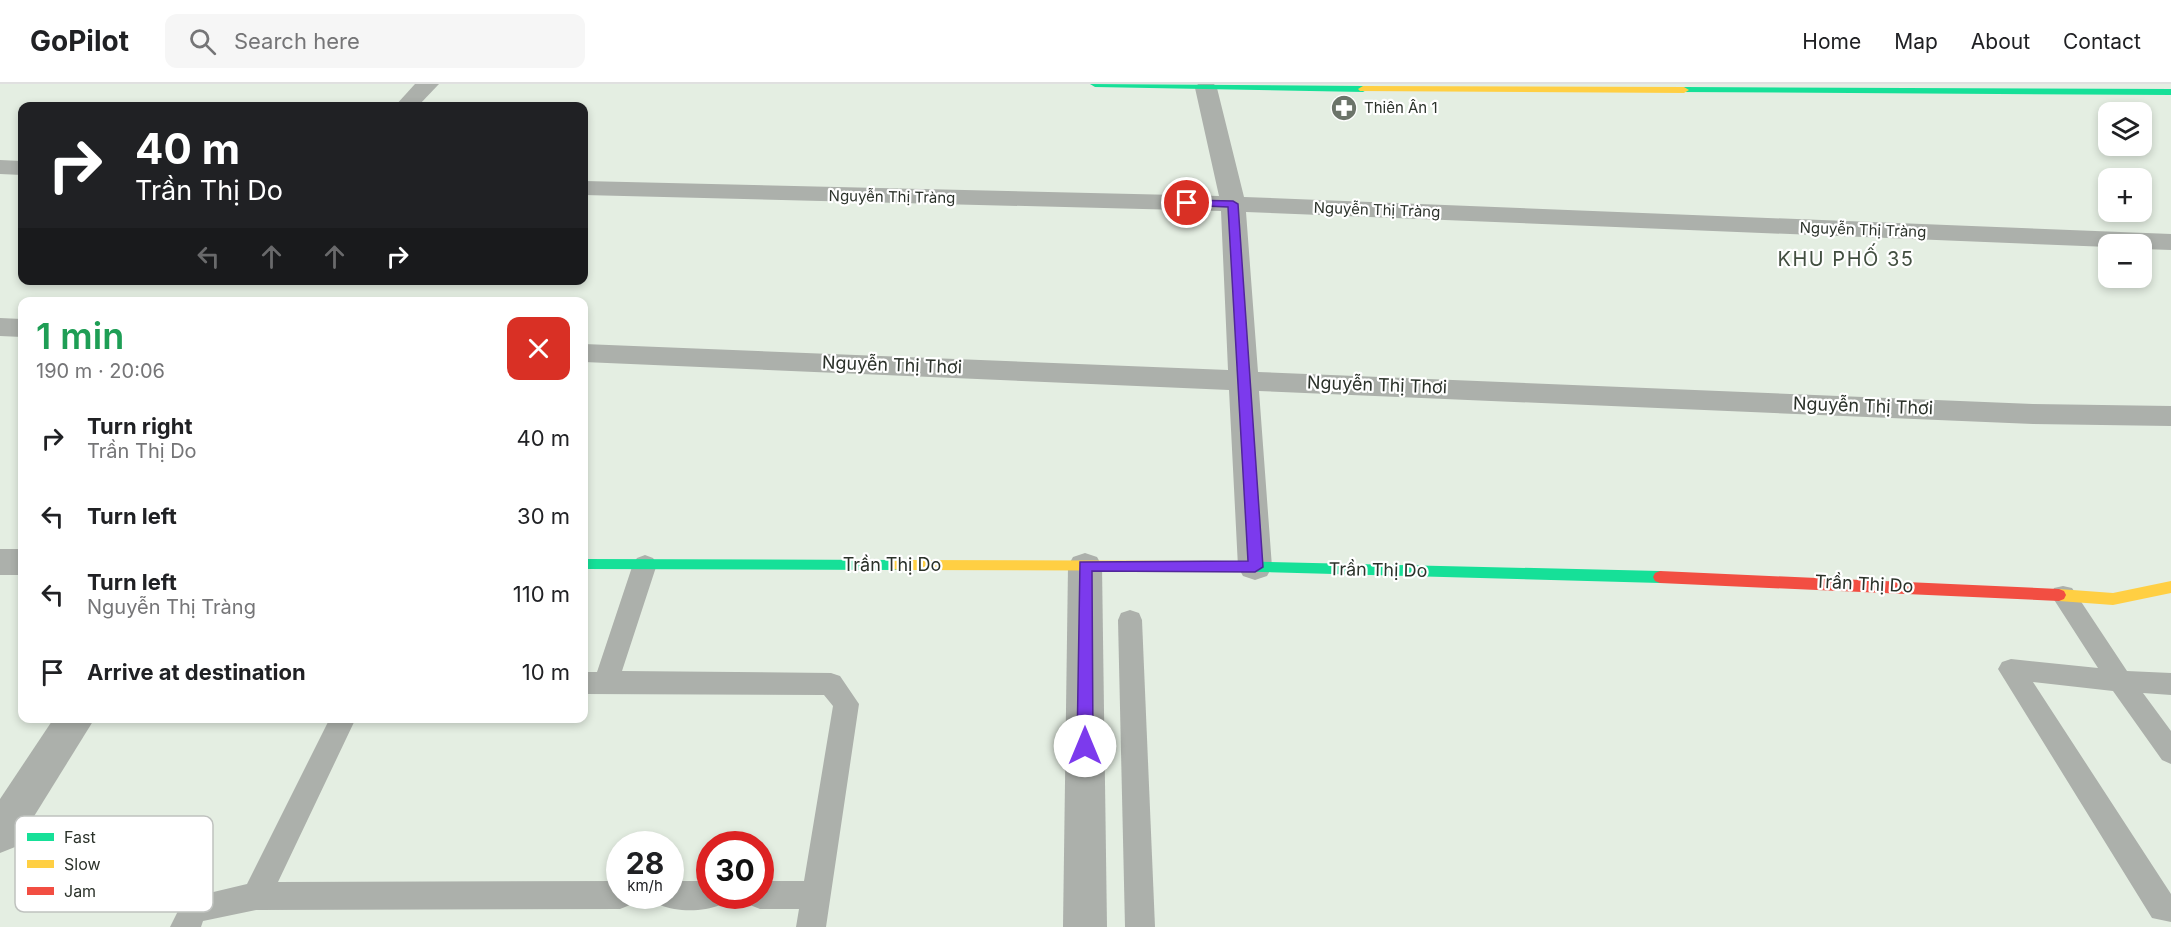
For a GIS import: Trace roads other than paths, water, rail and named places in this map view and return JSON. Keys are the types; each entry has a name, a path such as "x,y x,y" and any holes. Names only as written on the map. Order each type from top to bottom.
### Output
{"street":[{"path":"409,102 428,84"},
{"path":"1095,84 1206,88 2171,92"},
{"path":"1206,88 1233,204 1246,380 1255,567"},
{"path":"0,167 18,168"},
{"name":"Nguyễn Thị Tràng","path":"588,188 1233,204 2171,242"},
{"path":"0,327 18,328"},
{"name":"Nguyễn Thị Thơi","path":"588,353 2032,414 2171,416"},
{"path":"0,562 18,562"},
{"name":"Trần Thị Do","path":"588,564 1255,567 1743,579 2113,599 2171,587"},
{"path":"1085,566 1085,927"},
{"path":"0,834 73,723"}],"lane":[{"path":"645,564 595,682 831,684 846,704 811,927"},
{"path":"2063,596 2171,752"},
{"path":"1130,620 1140,927"},
{"path":"2171,684 2011,669 2162,908 2171,908"},
{"path":"256,896 341,723"},
{"path":"213,905 256,896 606,895"},
{"path":"774,895 816,895"},
{"path":"184,927 192,912"}],"place":[{"name":"Thiên Ân 1","path":"1344,108"}],"district":[{"name":"KHU PHỐ 35","path":"1846,259"}]}
